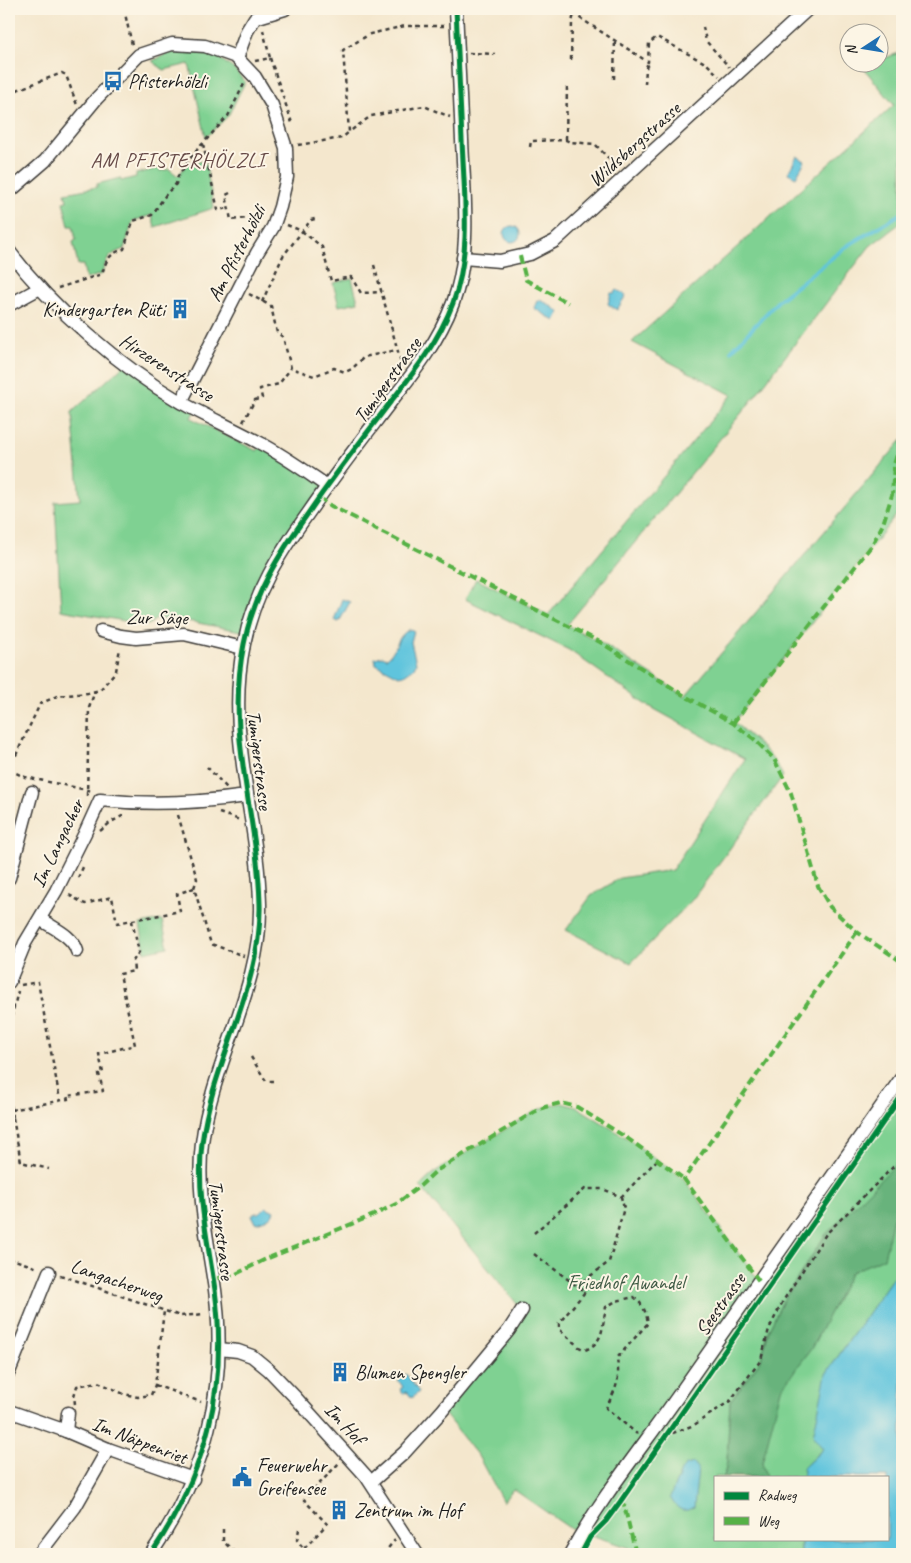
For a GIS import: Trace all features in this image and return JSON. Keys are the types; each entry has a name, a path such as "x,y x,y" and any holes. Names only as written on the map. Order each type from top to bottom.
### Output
{"street":[{"path":"237,58 254,18 285,9"},
{"name":"Tumigerstrasse","path":"151,1554 168,1529 193,1480 207,1438 217,1382 219,1349 218,1313 202,1203 200,1174 202,1141 208,1110 249,982 258,936 260,901 258,869 239,747 237,720 238,681 246,632 260,592 280,553 327,486 410,378 440,332 454,301 463,258 466,219 456,9"},
{"name":"Wildsbergstrasse","path":"463,258 500,261 530,254 555,241 808,9"},
{"path":"245,14 248,31"},
{"name":"Am Pfisterhölzli","path":"9,192 45,161 120,73 139,56 172,44 205,46 237,58 250,72 272,105 286,148 287,177 275,221 181,402"},
{"name":"Hirzerenstrasse","path":"9,251 27,275 103,347 181,402 270,449 327,486"},
{"path":"9,305 42,290"},
{"name":"Zur Säge","path":"101,631 136,638 184,634 243,648"},
{"path":"205,653 208,640"},
{"path":"9,878 32,792"},
{"name":"Im Langacher","path":"14,984 25,943 40,919 72,858 100,800 165,804 247,796"},
{"path":"40,919 71,939 78,947"},
{"name":"Seestrasse","path":"570,1554 586,1524 607,1493 667,1412 902,1077"},
{"path":"9,1372 49,1272"},
{"path":"371,1482 404,1453 442,1411 510,1330 522,1310"},
{"name":"Im Hof","path":"219,1349 238,1351 252,1356 268,1370 348,1454 371,1482 417,1554"},
{"name":"Im Näppenriet","path":"9,1411 193,1480"},
{"path":"66,1431 72,1412"},
{"path":"39,1554 75,1507 108,1449"}],"path":[{"path":"124,9 136,58"},
{"path":"566,9 648,62"},
{"path":"571,60 574,14"},
{"path":"42,290 102,274 106,259 113,252 124,249 133,221 152,215 176,184 178,176 228,116 256,61 270,58 258,17"},
{"path":"349,132 343,50 370,34 405,26 446,26"},
{"path":"704,27 706,41 736,76"},
{"path":"645,84 650,43 657,37 708,64 726,85"},
{"path":"614,78 615,40"},
{"path":"458,53 494,54"},
{"path":"9,93 62,73 66,75 81,117"},
{"path":"566,140 567,86"},
{"path":"286,148 342,138 371,116 413,108 424,106 450,117"},
{"path":"530,147 530,141 566,140 595,144 610,160 612,166"},
{"path":"203,144 218,210 228,208"},
{"path":"230,194 226,195 231,220 261,216 302,231 322,247 331,281 351,277 361,293 382,292"},
{"path":"262,302 283,256 311,220 318,218"},
{"path":"374,265 397,350 405,374 410,378"},
{"path":"239,288 271,306 277,333 283,337 291,368"},
{"path":"291,368 314,376 334,368 345,372 352,369 364,357 397,350"},
{"path":"238,432 255,400 262,398 260,389 279,384 291,368"},
{"path":"9,770 40,704 57,696 100,690 116,671 121,636"},
{"path":"87,797 89,708 95,692"},
{"path":"178,815 198,879 194,888 210,944 254,960"},
{"path":"69,896 84,904 112,898 117,923 180,911 177,894 194,888"},
{"path":"11,1110 68,1099 67,1096 103,1091 100,1074 103,1073 99,1054 135,1046 120,974 134,971 132,961 138,952 132,921"},
{"path":"14,984 38,982 60,1100"},
{"path":"251,1057 266,1081 274,1081"},
{"path":"9,1090 11,1118 21,1162 49,1169"},
{"path":"658,1445 664,1437 694,1425 730,1401 761,1360 769,1329 783,1301 826,1234 902,1158"},
{"path":"621,1197 658,1160"},
{"path":"534,1233 585,1188 604,1189 621,1197 624,1208 609,1262 577,1286"},
{"path":"534,1254 585,1292 559,1322 559,1329 584,1350 593,1346 603,1333 603,1317 606,1307 616,1301 634,1297 640,1302 647,1314 648,1322 616,1358 619,1376 617,1386 606,1408 640,1436"},
{"path":"164,1311 156,1385 214,1407"},
{"path":"299,1554 327,1524 304,1500 348,1454"},
{"path":"223,1529 223,1540 236,1554"},
{"path":"299,1529 297,1540 304,1549"},
{"path":"385,1554 384,1552 403,1531"}],"green space":[{"path":"193,51 214,54 235,70 245,82 228,116 206,137 189,64 164,70 152,61 169,53"},
{"path":"902,52 902,222 870,246 748,405 567,625 600,642 685,696 902,440 902,508 734,722 767,752 783,776 692,900 631,963 566,930 591,896 620,878 672,870 745,759 647,705 569,650 465,599 476,579 548,615 732,395 632,342 894,105 867,72 888,72 888,57"},
{"path":"205,161 214,208 155,227 152,215 133,221 124,249 109,258 102,274 86,279 83,265 78,265 73,242 76,240 73,226 69,226 63,202 67,201 65,193 97,187 97,184 120,178 121,181 136,177 136,174 159,168 160,171 169,169 178,176 187,164"},
{"path":"352,278 358,302 339,306 333,283"},
{"path":"125,364 195,410 191,418 257,451 262,444 327,486 280,553 246,632 171,618 156,619 148,625 61,610 55,502 80,500 72,412"},
{"path":"162,920 168,947 145,952 140,924"},
{"name":"Friedhof Awandel","path":"902,1077 902,1158 826,1234 783,1301 769,1329 761,1360 730,1401 727,1462 724,1476 714,1476 714,1540 801,1540 801,1554 636,1554 635,1550 568,1527 513,1489 503,1502 478,1456 442,1411 522,1310 420,1186 436,1171 534,1112 561,1103 577,1107 627,1138 684,1179 759,1281"},
{"path":"902,1158 902,1208 893,1218 884,1258 851,1272 811,1349 781,1389 762,1463 766,1476 724,1476 727,1462 730,1401 761,1360 769,1329 783,1301 826,1234"},
{"path":"902,1189 902,1270 893,1277 826,1374 823,1449 803,1468 803,1476 745,1476 764,1406"}],"water":[{"path":"797,156 805,161 796,177 788,173"},
{"path":"512,226 518,228 520,234 518,240 512,242 506,240 504,234 506,228"},
{"path":"617,290 626,295 617,310 608,304 611,293"},
{"path":"540,299 560,312 555,321 534,308"},
{"path":"342,599 350,602 339,622 334,620"},
{"path":"410,629 414,631 411,642 416,663 414,668 399,676 376,664 375,658 382,656 387,658 393,652 401,636"},
{"path":"266,1207 274,1211 273,1214 256,1223 252,1215 256,1212 258,1214"},
{"path":"902,1270 902,1554 801,1554 801,1540 888,1540 888,1476 803,1476 803,1468 823,1449 813,1436 826,1374 893,1277"},
{"path":"406,1374 419,1392 412,1398 407,1392 403,1394 400,1389 403,1387 398,1380"},
{"path":"694,1463 698,1468 694,1507 683,1510 674,1504 670,1497 682,1469 686,1465"}],"waterway":[{"path":"731,351 779,300 847,246 902,213"}],"marked path":[{"path":"520,256 526,280 568,303"},
{"path":"733,723 872,545 883,524 892,495 894,464 902,440"},
{"path":"319,497 331,506 600,642 685,696 733,723 754,739 774,759 791,793 818,886 830,907 857,932 902,962"},
{"path":"759,1281 684,1179 857,932"},
{"path":"213,1279 234,1275 266,1259 396,1204 436,1171 534,1112 561,1103 577,1107 627,1138 684,1179"},
{"path":"619,1503 624,1505 636,1554"}],"cycle path":[{"path":"151,1554 186,1492 199,1460 215,1395 218,1361 218,1326 215,1290 202,1199 202,1143 207,1113 253,965 258,935 260,904 254,838 240,743 239,678 244,644 254,608 278,559 329,484 426,354 441,330 453,303 459,283 465,243 465,202 456,9"},
{"path":"581,1554 590,1537 606,1521 620,1502 902,1095"}],"place":[{"name":"Pfisterhölzli","path":"113,81"},
{"name":"Kindergarten Rüti","path":"180,309"},
{"name":"Blumen Spengler","path":"340,1372"},
{"name":"Feuerwehr Greifensee","path":"242,1477"},
{"name":"Zentrum im Hof","path":"339,1510"}],"district":[{"name":"AM PFISTERHÖLZLI","path":"178,160"}]}
